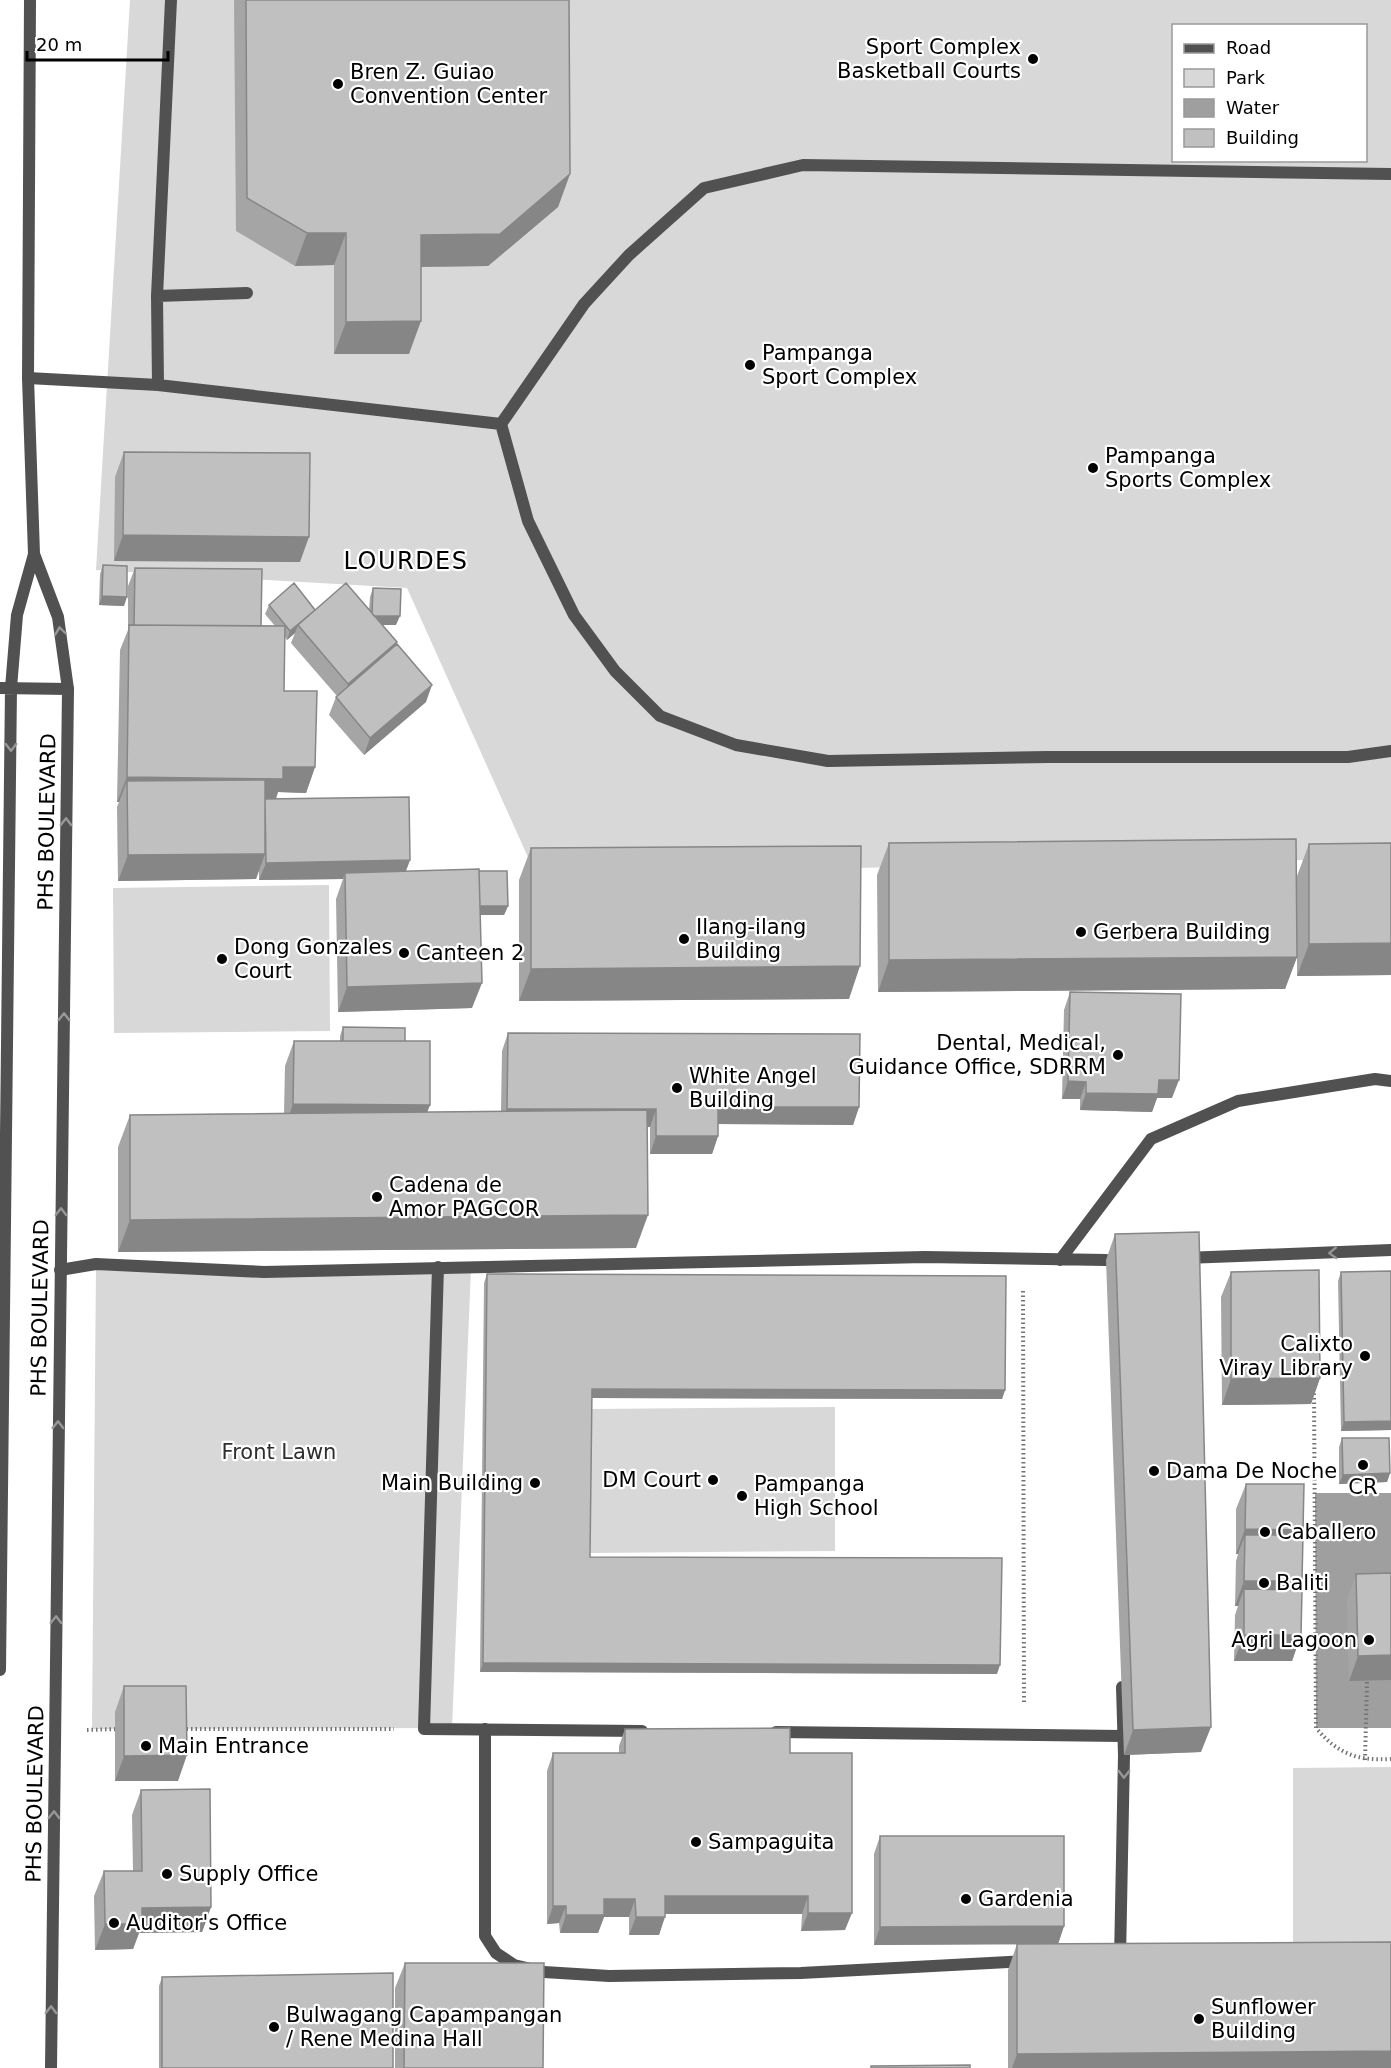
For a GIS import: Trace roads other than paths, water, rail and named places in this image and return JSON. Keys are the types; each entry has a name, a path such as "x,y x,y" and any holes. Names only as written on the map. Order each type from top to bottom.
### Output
{"street":[{"name":"PHS BOULEVARD","path":"0,1670 1,1487 8,1191 6,688 18,615 34,554 28,378 30,0"},
{"path":"159,385 157,296 171,0"},
{"path":"501,424 584,304 629,255 704,188 803,165 1391,174"},
{"path":"157,296 247,294"},
{"path":"28,378 159,385 501,424"},
{"path":"501,424 528,520 574,615 615,671 660,716 736,745 828,761 1048,757 1348,757 1391,751"},
{"name":"PHS BOULEVARD","path":"34,554 58,617 68,689 51,2068"},
{"path":"6,688 68,689"},
{"path":"1060,1260 1151,1139 1238,1101 1375,1079 1391,1081"},
{"path":"1178,1258 1391,1250"},
{"path":"60,1270 96,1264 241,1272 925,1257 1060,1260 1110,1264"},
{"path":"438,1267 424,1729 653,1731"},
{"path":"1120,1959 1123,1736 1121,1670"},
{"path":"485,1729 485,1936 496,1953 514,1965 544,1972 609,1976 801,1973 1042,1961"},
{"path":"761,1732 1123,1736"}],"water":[{"path":"1315,1493 1391,1493 1391,1728 1316,1728"}],"place":[{"name":"Sport Complex Basketball Courts","path":"1033,59"},
{"name":"Bren Z. Guiao Convention Center","path":"338,84"},
{"name":"Pampanga Sport Complex","path":"750,365"},
{"name":"Pampanga Sports Complex","path":"1093,468"},
{"name":"Gerbera Building","path":"1081,932"},
{"name":"Ilang-ilang Building","path":"684,939"},
{"name":"Canteen 2","path":"404,953"},
{"name":"Dong Gonzales Court","path":"222,959"},
{"name":"Dental, Medical, Guidance Office, SDRRM","path":"1118,1055"},
{"name":"White Angel Building","path":"677,1088"},
{"name":"Cadena de Amor PAGCOR","path":"377,1197"},
{"name":"Calixto Viray Library","path":"1365,1356"},
{"name":"CR","path":"1363,1465"},
{"name":"Dama De Noche","path":"1154,1471"},
{"name":"DM Court","path":"713,1480"},
{"name":"Main Building","path":"535,1483"},
{"name":"Pampanga High School","path":"742,1496"},
{"name":"Caballero","path":"1265,1532"},
{"name":"Baliti","path":"1264,1583"},
{"name":"Agri Lagoon","path":"1369,1640"},
{"name":"Main Entrance","path":"146,1746"},
{"name":"Sampaguita","path":"696,1842"},
{"name":"Supply Office","path":"167,1874"},
{"name":"Gardenia","path":"966,1899"},
{"name":"Auditor's Office","path":"114,1923"},
{"name":"Sunflower Building","path":"1199,2019"},
{"name":"Bulwagang Capampangan / Rene Medina Hall","path":"274,2027"}],"district":[{"name":"LOURDES","path":"406,561"}],"park label":[{"name":"Front Lawn","path":"279,1452"}]}
